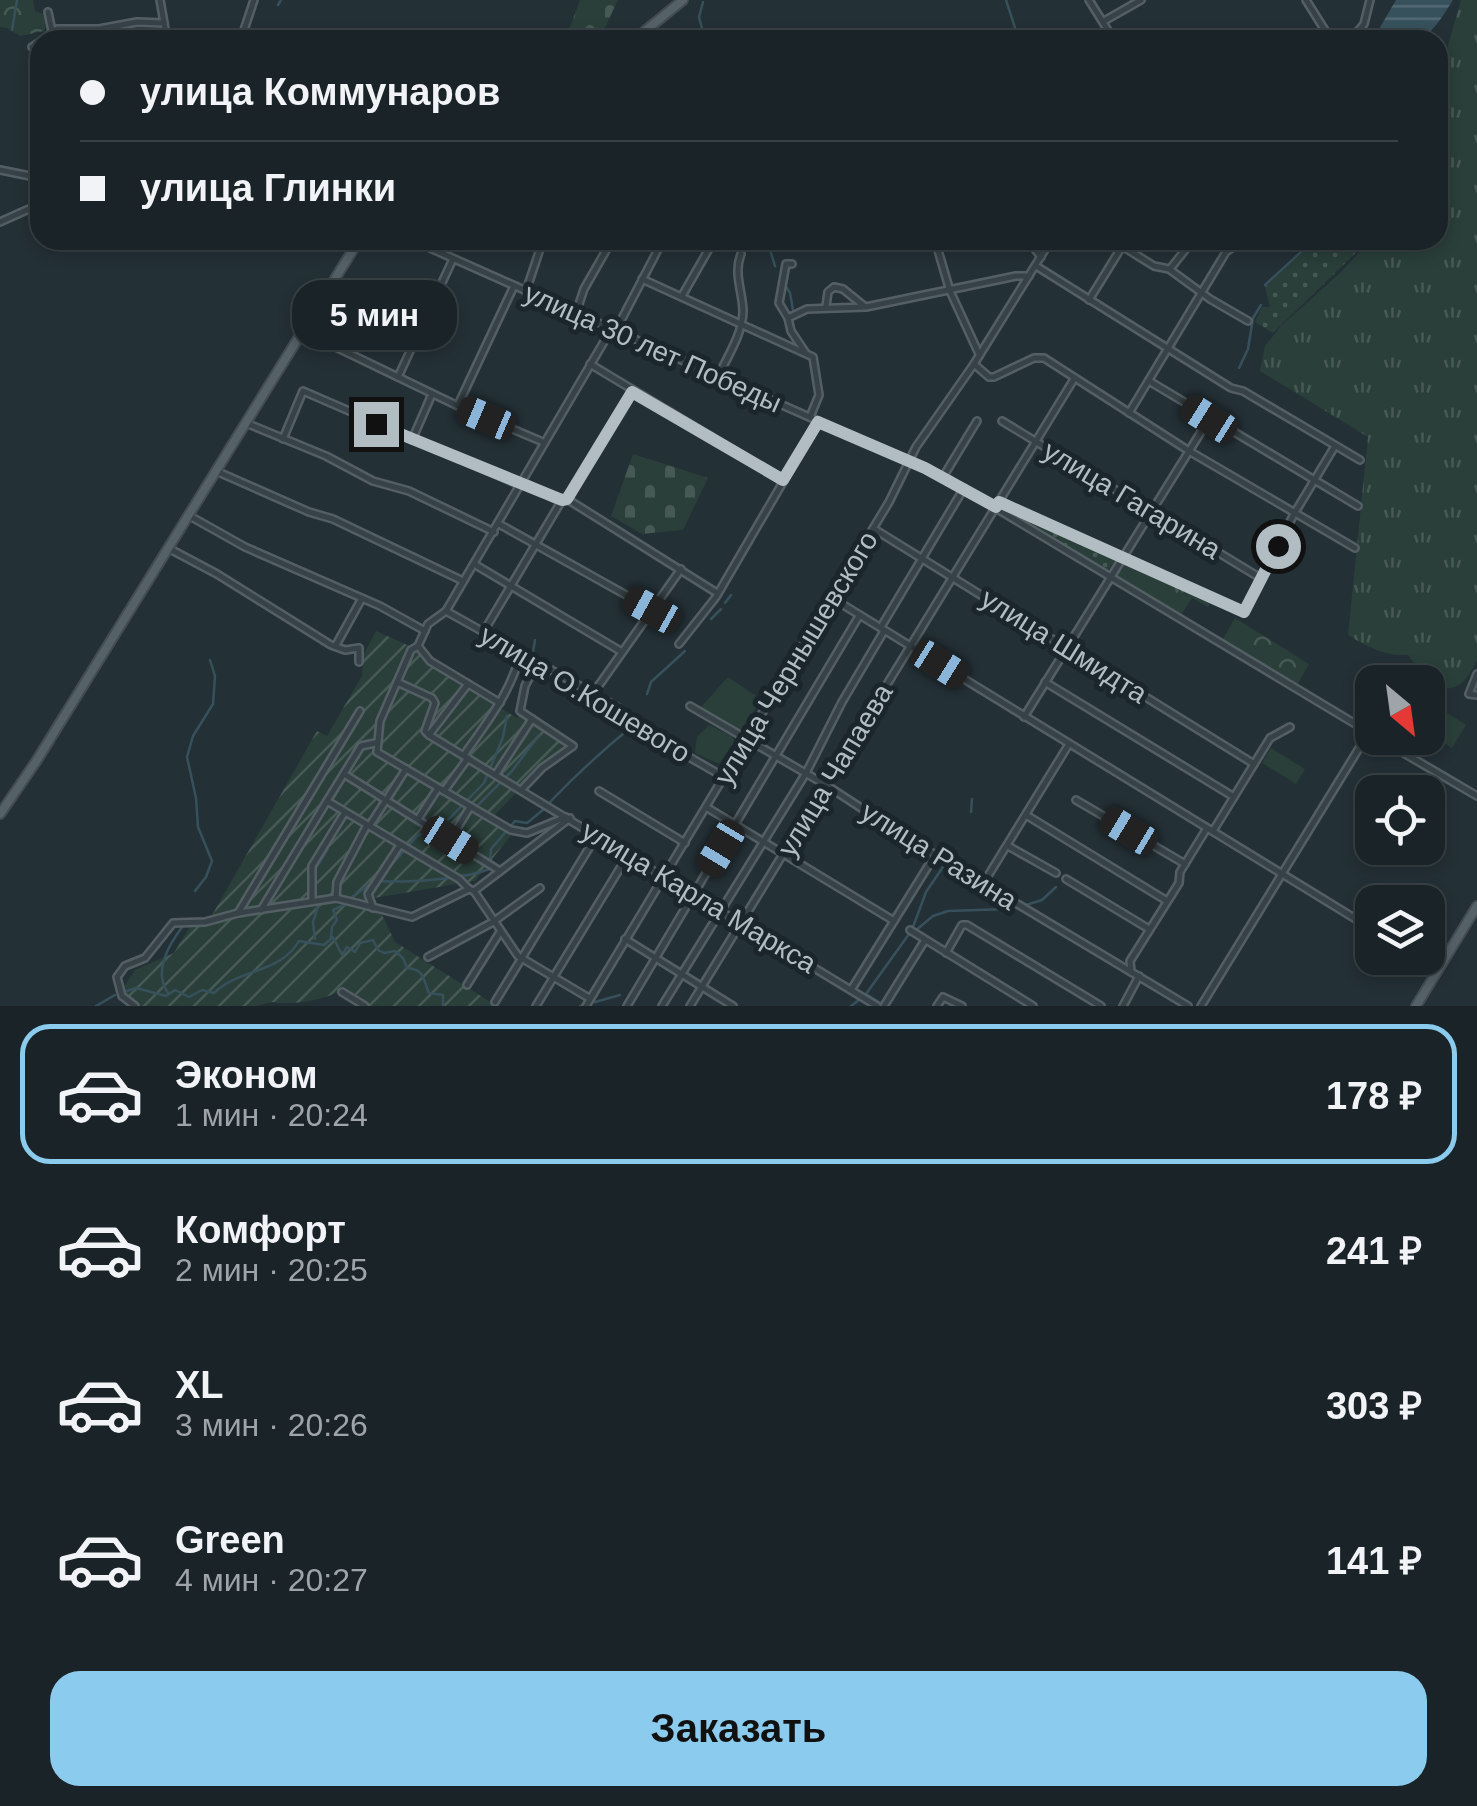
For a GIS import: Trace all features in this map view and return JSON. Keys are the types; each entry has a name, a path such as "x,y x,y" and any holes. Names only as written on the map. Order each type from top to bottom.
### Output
{"main road":[{"path":"646,30 682,0"},
{"path":"0,814 352,250"},
{"path":"1445,959 1477,906"},
{"path":"1416,1006 1435,975"}],"street":[{"path":"160,0 165,30"},
{"path":"244,30 254,0"},
{"path":"1090,0 1108,30"},
{"path":"1103,22 1140,0"},
{"path":"1306,0 1326,30"},
{"path":"1359,30 1370,0"},
{"path":"48,12 52,30"},
{"path":"75,30 127,22 164,24"},
{"path":"0,170 30,176"},
{"path":"0,222 30,208"},
{"name":"улица 30 лет Победы","path":"436,250 1244,612 1262,579"},
{"path":"526,291 540,250"},
{"path":"576,312 606,250"},
{"path":"568,817 526,833 510,830 377,752 376,742 380,721 411,650 418,646 434,618 446,610 499,524 657,250"},
{"path":"682,296 708,250"},
{"path":"938,250 950,291 980,355"},
{"path":"1036,250 1041,257"},
{"name":"улица Чернышевского","path":"586,1006 874,529 910,461 1045,250"},
{"path":"1089,300 1120,250"},
{"path":"1133,250 1248,321"},
{"path":"1169,270 1185,250"},
{"path":"1129,412 1228,250"},
{"path":"718,375 740,324 742,307 737,282 741,254"},
{"path":"398,377 453,259"},
{"path":"792,264 786,264 779,303 791,331 816,362 820,396 810,418"},
{"path":"1036,266 1169,350 1360,460"},
{"path":"788,318 802,310 866,308 1029,276"},
{"path":"642,278 805,352"},
{"path":"458,406 514,286"},
{"path":"826,308 828,292 834,287 843,289 866,308"},
{"path":"315,338 543,442"},
{"path":"974,364 989,377 1034,358 1044,358 1189,451 1356,548"},
{"path":"590,364 783,480"},
{"name":"улица Чапаева","path":"690,1006 1074,380"},
{"path":"1150,381 1358,506"},
{"path":"283,439 303,391 412,440 564,500 718,593"},
{"path":"484,631 632,392"},
{"path":"412,440 432,394"},
{"path":"1024,716 1209,419"},
{"path":"943,477 977,421"},
{"name":"улица Гагарина","path":"1002,421 1262,579"},
{"path":"679,644 718,593 818,422"},
{"path":"246,423 326,456 373,481 409,491 494,532"},
{"path":"1262,579 1294,514 1336,446"},
{"path":"216,471 309,512 333,518 463,582"},
{"path":"662,1006 806,774 842,702 964,488"},
{"name":"улица 30 лет Победы","path":"998,505 1109,577 1355,724"},
{"path":"188,515 246,547 425,630"},
{"path":"499,524 652,610"},
{"name":"улица Шмидта","path":"874,529 1254,764"},
{"path":"168,548 335,646 345,650 359,648 359,662"},
{"path":"474,564 622,652"},
{"path":"592,695 681,569"},
{"path":"832,598 1355,919"},
{"path":"335,646 361,600"},
{"name":"улица О.Кошевого","path":"446,610 618,708 649,734 724,778"},
{"path":"627,1006 860,616"},
{"path":"418,646 430,660 500,703"},
{"path":"418,820 500,703 521,651"},
{"path":"522,788 573,746 520,711 525,686 538,661"},
{"path":"1477,674 1468,694 1477,696"},
{"path":"397,682 435,702 426,731 430,735 468,684"},
{"path":"1046,682 1234,797"},
{"name":"улица Разина","path":"690,706 1188,1006"},
{"path":"238,912 360,711"},
{"path":"496,774 532,719"},
{"path":"1131,972 1130,961 1179,883 1185,864 1234,797 1270,738 1290,726"},
{"name":"улица Карла Маркса","path":"430,735 880,1006"},
{"path":"261,910 361,746 376,742"},
{"path":"983,884 1069,744"},
{"path":"1201,1006 1359,755"},
{"name":"улица 30 лет Победы","path":"1408,755 1477,796"},
{"path":"336,898 337,882 406,769"},
{"path":"344,774 500,871"},
{"path":"599,791 685,843"},
{"path":"1076,800 1185,864"},
{"path":"327,801 472,890 522,958 590,998"},
{"path":"450,840 470,806"},
{"path":"706,807 894,921"},
{"path":"312,902 312,866 345,812"},
{"path":"1026,815 1167,901"},
{"path":"135,1006 118,989 117,977 125,966 145,958 173,924 336,898 412,917 472,890 568,817"},
{"path":"495,1002 597,835"},
{"path":"373,908 368,894 400,844"},
{"path":"1008,846 1056,874"},
{"path":"536,1006 628,855"},
{"path":"852,990 935,856"},
{"path":"1066,879 1149,929"},
{"path":"428,957 493,922 540,888"},
{"path":"946,952 962,926 967,925 1101,1006"},
{"path":"910,930 1034,1006"},
{"path":"467,984 500,932"},
{"path":"625,939 733,1006"},
{"path":"880,1006 926,940"},
{"path":"1122,1006 1139,976"},
{"path":"342,992 365,1006"},
{"path":"937,1006 943,997 962,1006"}],"green space":[{"path":"0,0 33,0 35,11 43,14 46,26 44,30 30,30 30,34 20,36 0,27"},
{"path":"580,0 618,0 604,30 569,30"},
{"path":"1461,0 1477,0 1477,660 1461,684 1445,689 1445,665 1416,665 1408,655 1376,650 1348,635 1368,437 1260,371 1265,346 1281,326 1362,250 1448,250 1448,46"},
{"path":"1305,250 1359,250 1273,333 1255,322 1262,307 1270,307 1265,287"},
{"path":"633,454 708,478 683,530 642,534 611,516"},
{"path":"1001,507 1116,559 1108,570"},
{"path":"1124,562 1211,601 1208,607 1192,598 1181,615 1118,576 1116,571"},
{"path":"1235,618 1309,664 1297,685 1223,639"},
{"path":"376,631 414,648 426,662 517,718 521,714 569,746 541,767 489,821 511,835 475,881 374,898 395,942 497,1006 370,1006 343,990 308,1001 256,1006 140,1006 127,995 125,985 135,970 174,953 190,926 207,924 317,731 327,736 362,676 363,656"},
{"path":"728,677 761,699 742,732 701,707"},
{"path":"1445,711 1466,725 1452,748 1445,743"},
{"path":"709,725 735,741 719,764 695,753 697,737"},
{"path":"1271,748 1305,769 1296,784 1262,763"}],"water":[{"path":"1396,0 1453,0 1431,30 1379,29"}],"waterway":[{"path":"12,30 17,0"},
{"path":"278,5 281,0"},
{"path":"1006,0 1016,30"},
{"path":"702,30 699,17 703,2"},
{"path":"770,250 775,266"},
{"path":"1265,285 1303,250"},
{"path":"785,285 793,310"},
{"path":"1239,368 1248,349 1253,318 1261,305"},
{"path":"725,603 731,595"},
{"path":"711,619 721,609"},
{"path":"533,652 535,640"},
{"path":"647,694 651,682 685,651"},
{"path":"195,891 212,861 198,827 187,757 193,736 213,704 215,676 210,660"},
{"path":"524,678 528,661"},
{"path":"388,869 417,836 445,823 484,783 503,737 507,716"},
{"path":"548,804 630,728"},
{"path":"475,808 512,771 539,735"},
{"path":"971,812 972,799"},
{"path":"379,881 435,880 489,869 491,849 515,821 527,823 544,809"},
{"path":"316,868 328,849"},
{"path":"913,927 926,892 943,867"},
{"path":"352,897 372,883"},
{"path":"1026,905 1042,900 1056,887"},
{"path":"315,939 313,922 319,903"},
{"path":"331,938 337,920 333,910 346,904"},
{"path":"915,931 933,916 948,911 1007,909"},
{"path":"169,994 162,968 183,926"},
{"path":"882,1004 866,994 909,934"},
{"path":"124,992 136,988 166,996 175,990 189,997 202,990 214,993 235,979 281,960 299,941 324,945 333,937 342,955 347,947 355,952 360,943 373,940 378,950 395,951 407,968 420,973 429,993 443,995 443,1006"},
{"path":"96,1006 115,995"},
{"path":"595,1002 620,995"},
{"path":"851,1006 859,1000"}],"route":[{"path":"376,424 562,500 567,499 632,392 783,480 818,422 925,468 996,507 999,502 1244,612 1278,546"}]}
